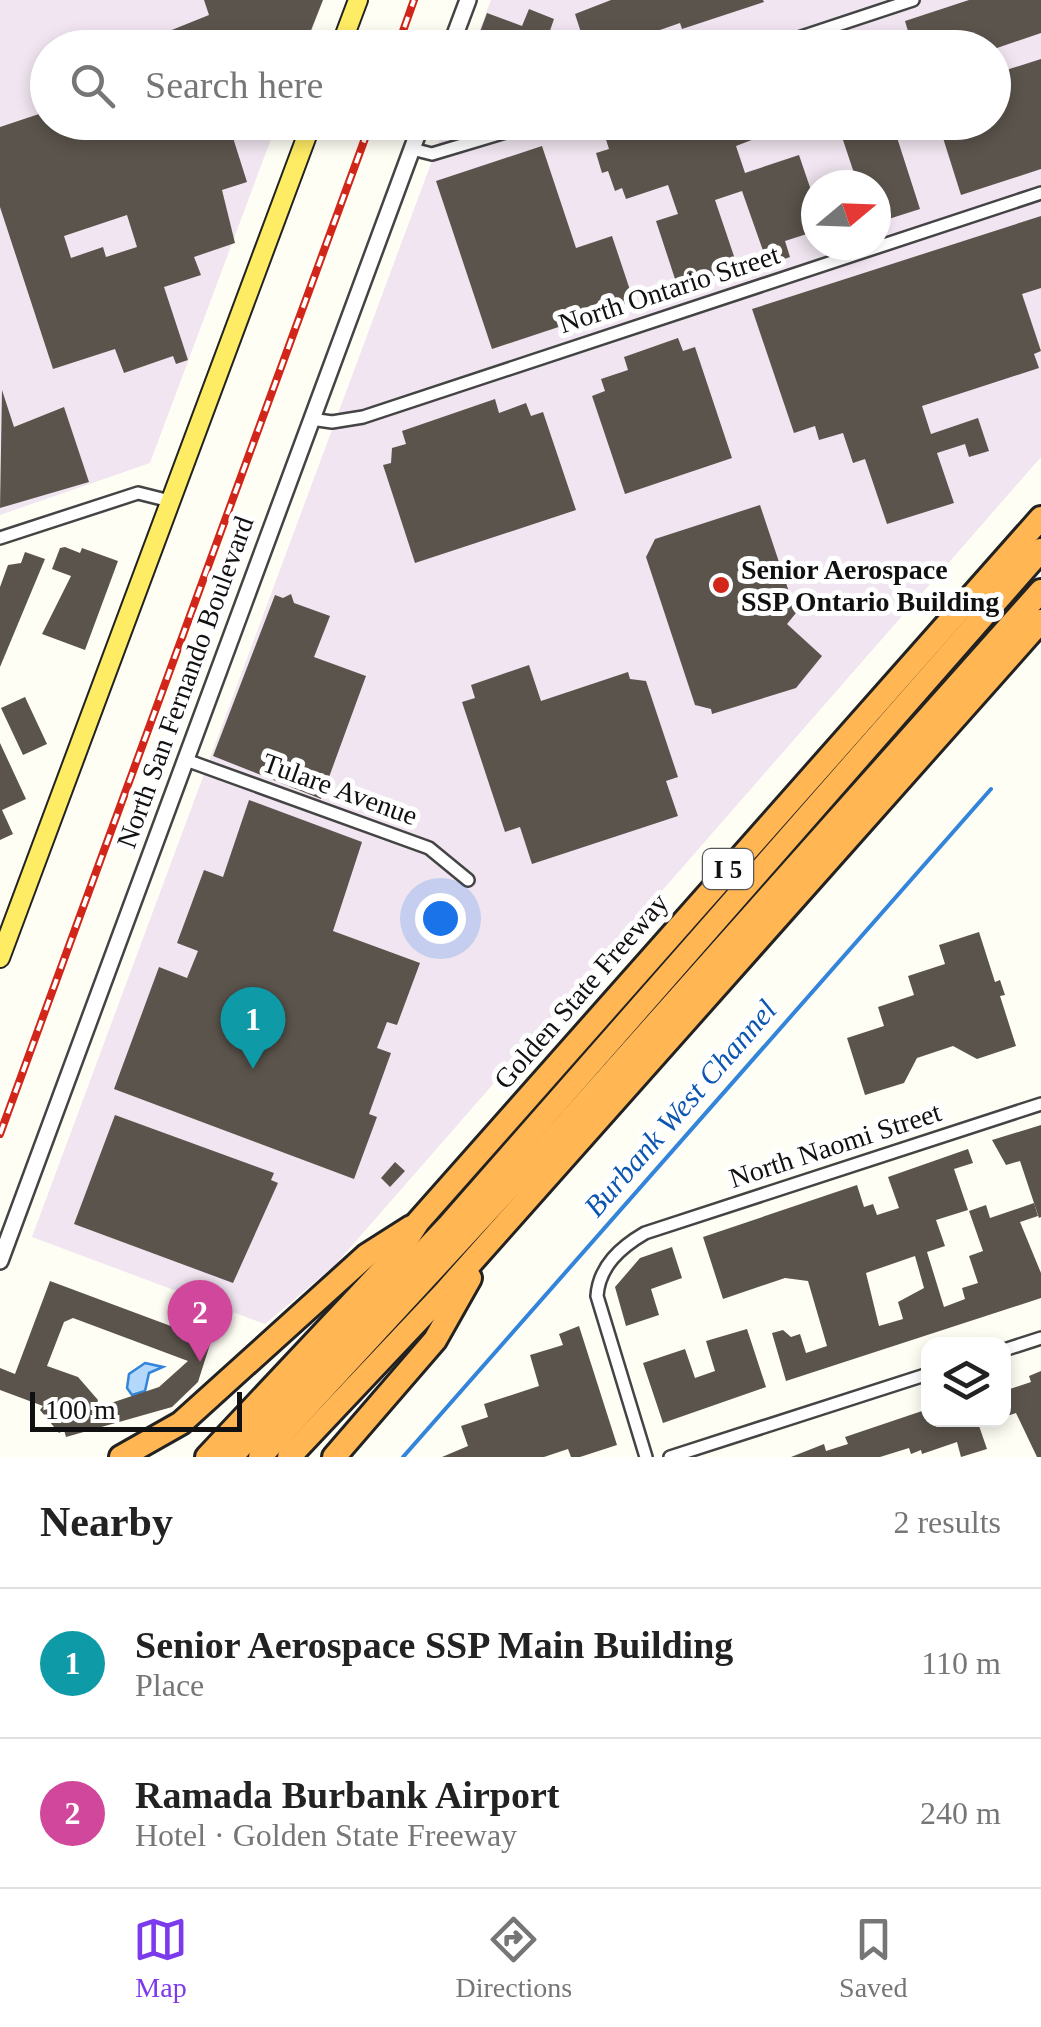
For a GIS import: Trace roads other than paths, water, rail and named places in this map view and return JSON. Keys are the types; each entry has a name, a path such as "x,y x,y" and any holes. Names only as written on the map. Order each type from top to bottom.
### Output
{"highway":[{"name":"Golden State Freeway","path":"206,1457 396,1256 418,1222 1041,518"},
{"path":"230,1457 449,1225 1041,550"},
{"path":"260,1457 538,1156 1041,591"},
{"name":"I 5","path":"289,1457 492,1238 1041,621"},
{"path":"121,1457 181,1423 367,1255 418,1222"},
{"path":"334,1457 435,1340 492,1238"}],"main road":[{"path":"347,30 358,0"},
{"path":"0,958 5,930 305,140"}],"street":[{"path":"457,30 468,0"},
{"path":"822,30 913,0"},
{"name":"North San Fernando Boulevard","path":"0,1261 416,140"},
{"path":"412,150 432,154 479,140"},
{"name":"North Ontario Street","path":"311,419 332,422 363,417 1041,193"},
{"path":"0,538 138,493 170,500"},
{"name":"Tulare Avenue","path":"186,760 430,848 468,880"},
{"name":"North Naomi Street","path":"646,1457 597,1296 604,1269 645,1234 1041,1104"},
{"path":"1011,1348 1041,1338"},
{"path":"670,1457 921,1376"}],"water":[{"path":"145,1363 163,1367 149,1373 145,1391 132,1395 127,1388 129,1374"}],"waterway":[{"name":"Burbank West Channel","path":"403,1457 991,789"}],"railway":[{"path":"403,30 414,0"},
{"path":"0,1134 364,140"}],"place":[{"name":"Senior Aerospace SSP Ontario Building","path":"721,585"},
{"name":"Senior Aerospace SSP Main Building","path":"253,1069"},
{"name":"Ramada Burbank Airport","path":"200,1362"}]}
